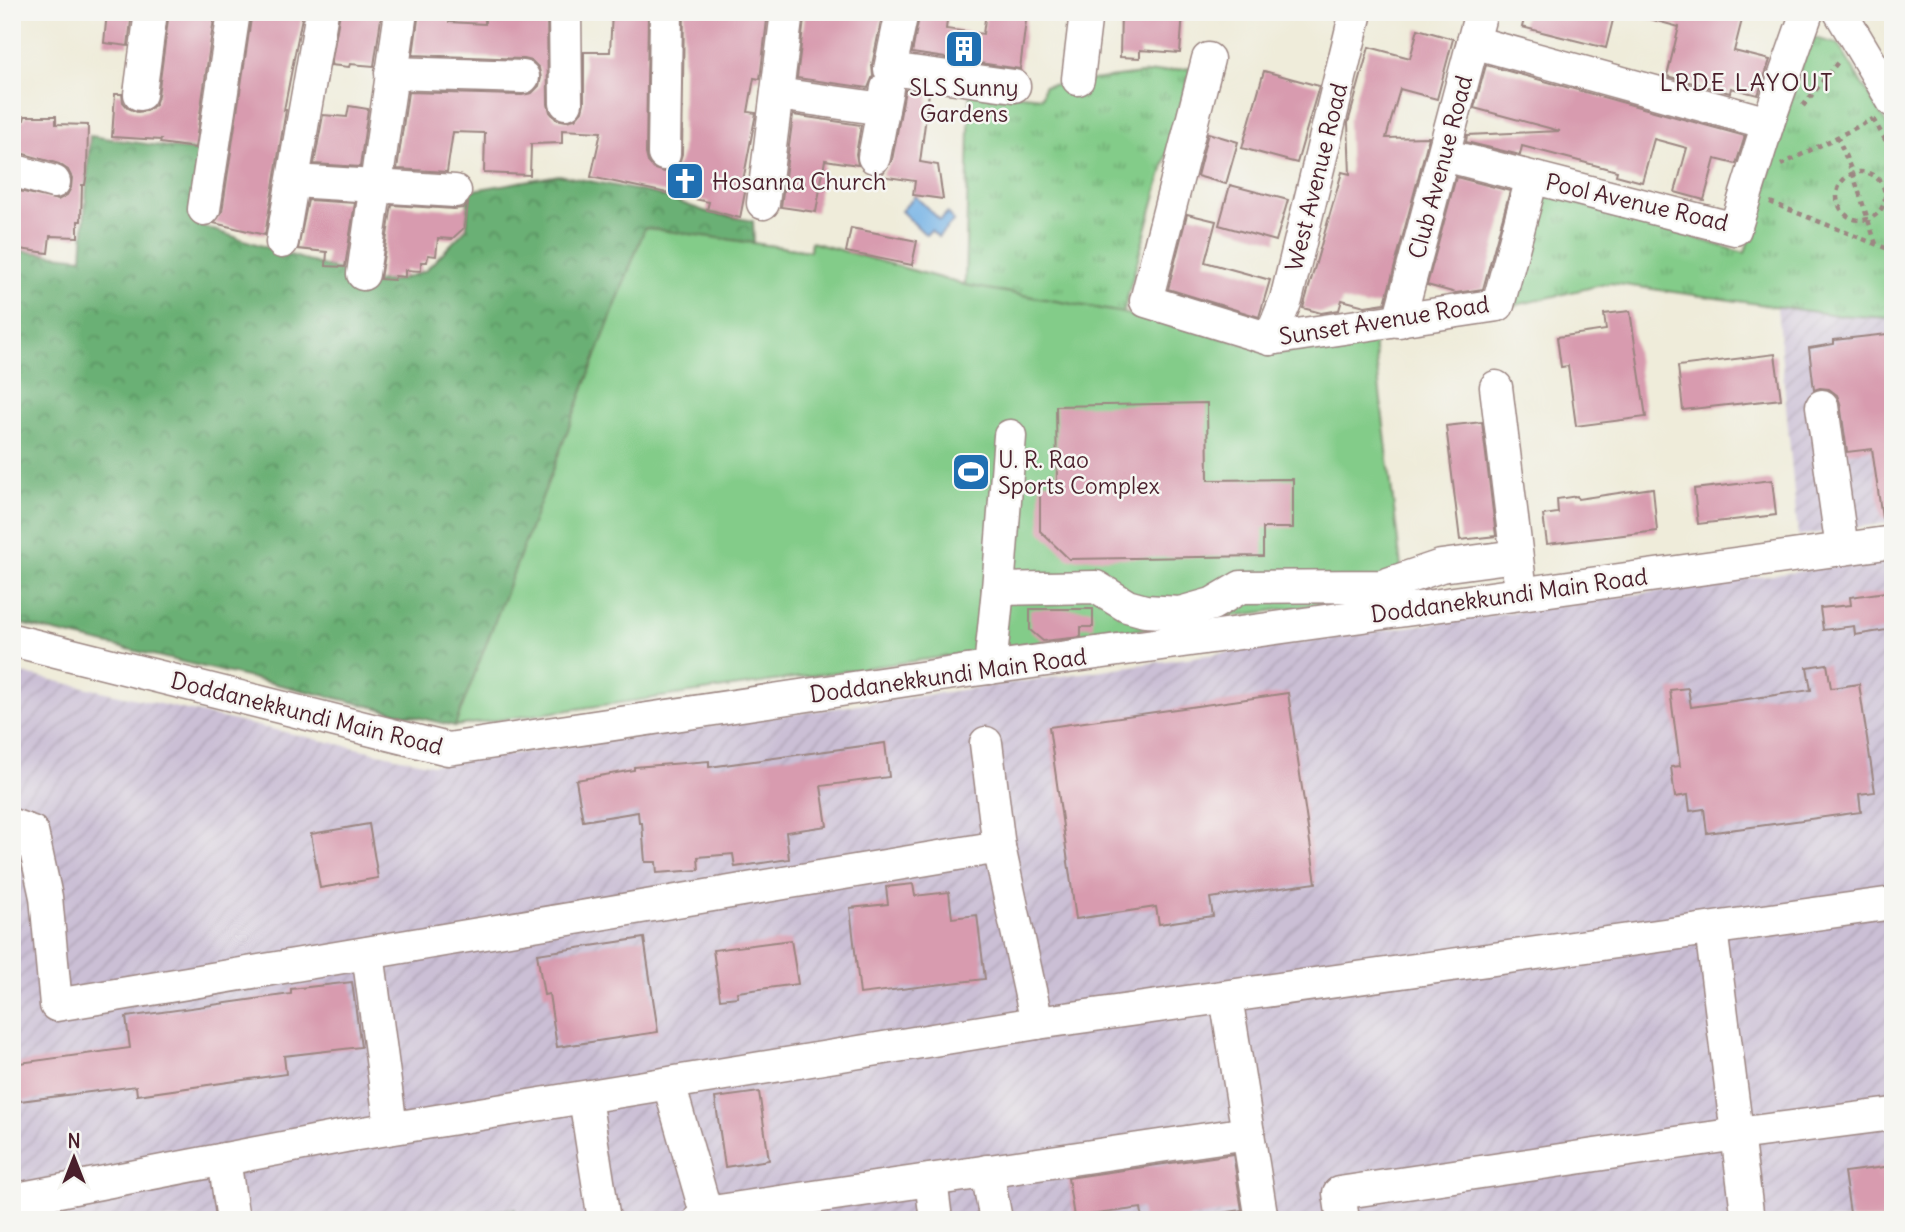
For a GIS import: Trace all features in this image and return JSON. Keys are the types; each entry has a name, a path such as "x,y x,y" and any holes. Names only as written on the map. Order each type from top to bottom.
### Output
{"street":[{"path":"140,94 151,12"},
{"path":"204,209 234,12"},
{"path":"282,242 322,12"},
{"path":"363,274 401,12"},
{"path":"565,12 566,103"},
{"path":"664,154 666,12"},
{"path":"762,203 786,12"},
{"path":"874,157 902,12"},
{"path":"1079,79 1086,12"},
{"name":"West Avenue Road","path":"1270,339 1286,300 1356,12"},
{"path":"1840,12 1893,101"},
{"name":"Pool Avenue Road","path":"1444,155 1735,229 1782,119 1805,13"},
{"path":"1477,27 1782,119"},
{"name":"Club Avenue Road","path":"1399,321 1477,27"},
{"name":"Sunset Avenue Road","path":"1208,59 1146,301 1270,339 1498,306 1532,178"},
{"path":"890,69 1014,86"},
{"path":"391,73 523,78"},
{"path":"777,94 883,109"},
{"path":"12,174 19,172 54,182"},
{"path":"294,181 455,191"},
{"path":"1496,387 1521,594"},
{"path":"1822,406 1842,549"},
{"path":"990,668 1010,436"},
{"name":"Doddanekkundi Main Road","path":"12,640 448,749 990,668 1893,542"},
{"path":"998,589 1096,587 1127,606 1145,611 1180,613 1212,604 1241,587 1382,586 1441,566 1516,556"},
{"path":"986,743 999,847 1037,1023"},
{"path":"12,825 32,832 46,897 56,1005 999,847"},
{"path":"15,1220 12,1200 391,1128 1037,1023 1893,903"},
{"path":"1711,929 1748,1220"},
{"path":"368,953 391,1128"},
{"path":"1226,996 1262,1220"},
{"path":"669,1084 702,1216 1248,1133"},
{"path":"585,1098 604,1220"},
{"path":"1343,1220 1339,1193 1737,1134 1893,1114"},
{"path":"224,1159 233,1220"},
{"path":"987,1171 996,1220"},
{"path":"930,1180 936,1220"}],"path":[{"path":"1782,119 1838,62 1845,74"},
{"path":"1779,158 1774,169 1872,119 1893,153"},
{"path":"1837,136 1853,174 1876,244"},
{"path":"1861,172 1875,177 1884,189 1881,211 1868,219 1852,218 1845,214 1838,200 1841,184 1853,174 1861,172"},
{"path":"1766,200 1893,251"}],"shaded area":[{"path":"1777,307 1837,315 1893,318 1893,522 1798,536"},
{"path":"1893,558 1893,1220 12,1220 12,671 432,765"}],"green space":[{"path":"1810,37 1838,44 1893,135 1893,318 1837,315 1610,283 1504,308 1535,191 1745,253"},
{"path":"1191,68 1123,313 1000,291 927,659 455,726 645,228 810,251 811,242 965,285 970,90 1042,97 1044,86"},
{"path":"90,136 204,152 198,225 374,282 398,280 425,271 467,228 468,191 559,175 656,194 707,212 753,221 754,243 645,228 455,726 12,622 12,250 82,258"},
{"name":"U. R. Rao Sports Complex","path":"645,228 810,251 811,242 965,285 1123,313 1281,353 1373,334 1404,592 455,726"},
{"path":"515,1209 516,1220 413,1220"}],"water":[{"path":"915,196 940,220 947,213 954,221 938,237 931,230 926,235 901,211"}],"building":[{"path":"107,12 132,12 128,46 104,43"},
{"path":"169,12 215,12 195,148 160,143 161,140 112,137 115,94 122,94 123,102 128,108 137,112 146,111 155,105"},
{"path":"252,12 303,12 284,110 265,235 214,223 222,212"},
{"path":"340,12 382,12 374,66 331,65"},
{"path":"419,12 449,12 449,22 485,24 485,12 547,12 548,104 556,119 566,121 575,119 582,111 584,52 610,52 612,12 648,12 646,154 654,169 664,172 679,164 682,154 684,12 768,12 760,79 754,78 748,112 756,113 743,181 747,182 740,218 707,210 709,202 591,177 601,132 562,130 562,143 531,144 530,175 484,173 485,133 453,132 447,172 397,169 408,92 522,95 532,93 539,86 541,78 539,68 532,61 524,59 413,55"},
{"path":"805,12 883,12 872,65 873,76 868,88 797,78"},
{"name":"SLS Sunny Gardens","path":"920,12 948,12 946,29 983,34 986,12 1027,12 1020,69 912,53"},
{"path":"1121,12 1183,12 1180,53 1140,50 1140,58 1120,57"},
{"path":"1526,12 1599,12 1614,16 1606,48 1522,27"},
{"path":"1647,12 1744,12 1734,51 1770,60 1758,95 1731,88 1730,93 1667,76 1679,27 1646,18"},
{"path":"1418,29 1453,39 1437,99 1400,89 1386,138 1429,137 1385,303 1365,306 1342,300 1339,310 1321,313 1303,308 1342,172 1350,174 1348,123 1369,47 1410,58"},
{"path":"1486,65 1745,136 1736,164 1715,159 1704,200 1675,192 1687,148 1654,139 1642,182 1616,175 1617,171 1522,146 1520,155 1466,142 1467,135 1560,131 1474,108"},
{"path":"1264,71 1319,86 1297,163 1242,148"},
{"path":"905,90 929,93 920,162 938,165 943,199 913,195 915,181 881,176 892,160"},
{"path":"349,106 368,109 360,167 314,164 323,115 347,117"},
{"path":"793,115 861,125 856,154 858,165 825,160 816,212 781,207"},
{"path":"25,116 56,116 56,124 88,125 87,173 85,185 82,185 78,237 50,236 48,253 12,248 12,192 19,191 58,200 67,195 72,178 68,170 59,164 24,154 12,155 12,119 24,120"},
{"path":"1208,133 1238,142 1226,184 1197,176"},
{"path":"1456,177 1510,191 1483,289 1456,293 1427,285"},
{"path":"1230,185 1288,200 1276,241 1219,225"},
{"path":"308,200 355,203 345,267 326,266 327,252 298,249"},
{"path":"468,204 465,227 452,239 438,238 436,256 428,255 427,262 421,262 421,271 405,270 405,277 395,276 394,280 380,279 392,205 454,209"},
{"path":"1187,214 1216,221 1205,262 1270,280 1259,317 1168,289"},
{"path":"851,228 917,241 912,265 846,252"},
{"path":"1630,311 1646,417 1576,426 1568,366 1561,367 1557,337 1606,330 1604,314"},
{"path":"1887,334 1889,344 1893,344 1893,517 1882,518 1872,449 1847,452 1840,403 1837,395 1829,389 1814,390 1809,348 1834,344 1834,340"},
{"path":"1775,354 1781,399 1683,410 1678,366"},
{"path":"1207,403 1208,480 1293,479 1293,528 1263,528 1263,556 1069,559 1040,531 1040,482 1057,482 1056,406"},
{"path":"1482,422 1496,536 1460,540 1446,426"},
{"path":"1772,480 1776,515 1698,524 1694,489"},
{"path":"1653,488 1657,531 1547,544 1543,515 1558,513 1557,499 1577,496 1578,499"},
{"path":"1893,591 1893,629 1855,635 1854,626 1823,630 1820,608 1851,605 1850,597"},
{"path":"1030,609 1093,609 1093,627 1081,627 1081,637 1043,641 1030,630"},
{"path":"1827,664 1831,688 1859,684 1875,792 1859,794 1861,812 1707,833 1704,809 1690,811 1688,795 1675,797 1671,767 1680,766 1670,690 1688,688 1691,707 1811,690 1807,667"},
{"path":"1288,693 1316,883 1210,898 1213,916 1159,924 1156,907 1076,919 1049,727"},
{"path":"885,743 889,777 821,786 827,826 786,832 789,859 735,867 733,854 698,857 699,870 657,873 656,862 645,862 642,823 639,823 638,812 583,821 576,780 634,770 634,767 709,761 709,767"},
{"path":"369,824 378,878 320,888 311,834"},
{"path":"913,884 915,896 949,892 952,918 977,915 985,979 860,994 850,908 888,904 886,887"},
{"path":"644,938 658,1032 557,1047 549,994 544,995 537,954"},
{"path":"791,940 798,984 737,992 738,997 720,999 713,950"},
{"path":"352,982 361,1047 284,1056 286,1074 137,1095 136,1086 12,1102 12,1064 130,1048 126,1017 291,994 291,989"},
{"path":"759,1092 769,1160 725,1167 715,1098"},
{"path":"1233,1154 1242,1210 1173,1220 1143,1220 1141,1208 1074,1217 1068,1178"},
{"path":"1893,1166 1893,1220 1851,1220 1844,1172"}],"place":[{"name":"SLS Sunny Gardens","path":"964,49"},
{"name":"Hosanna Church","path":"685,181"},
{"name":"U. R. Rao Sports Complex","path":"971,472"}],"district":[{"name":"LRDE LAYOUT","path":"1747,82"}]}
